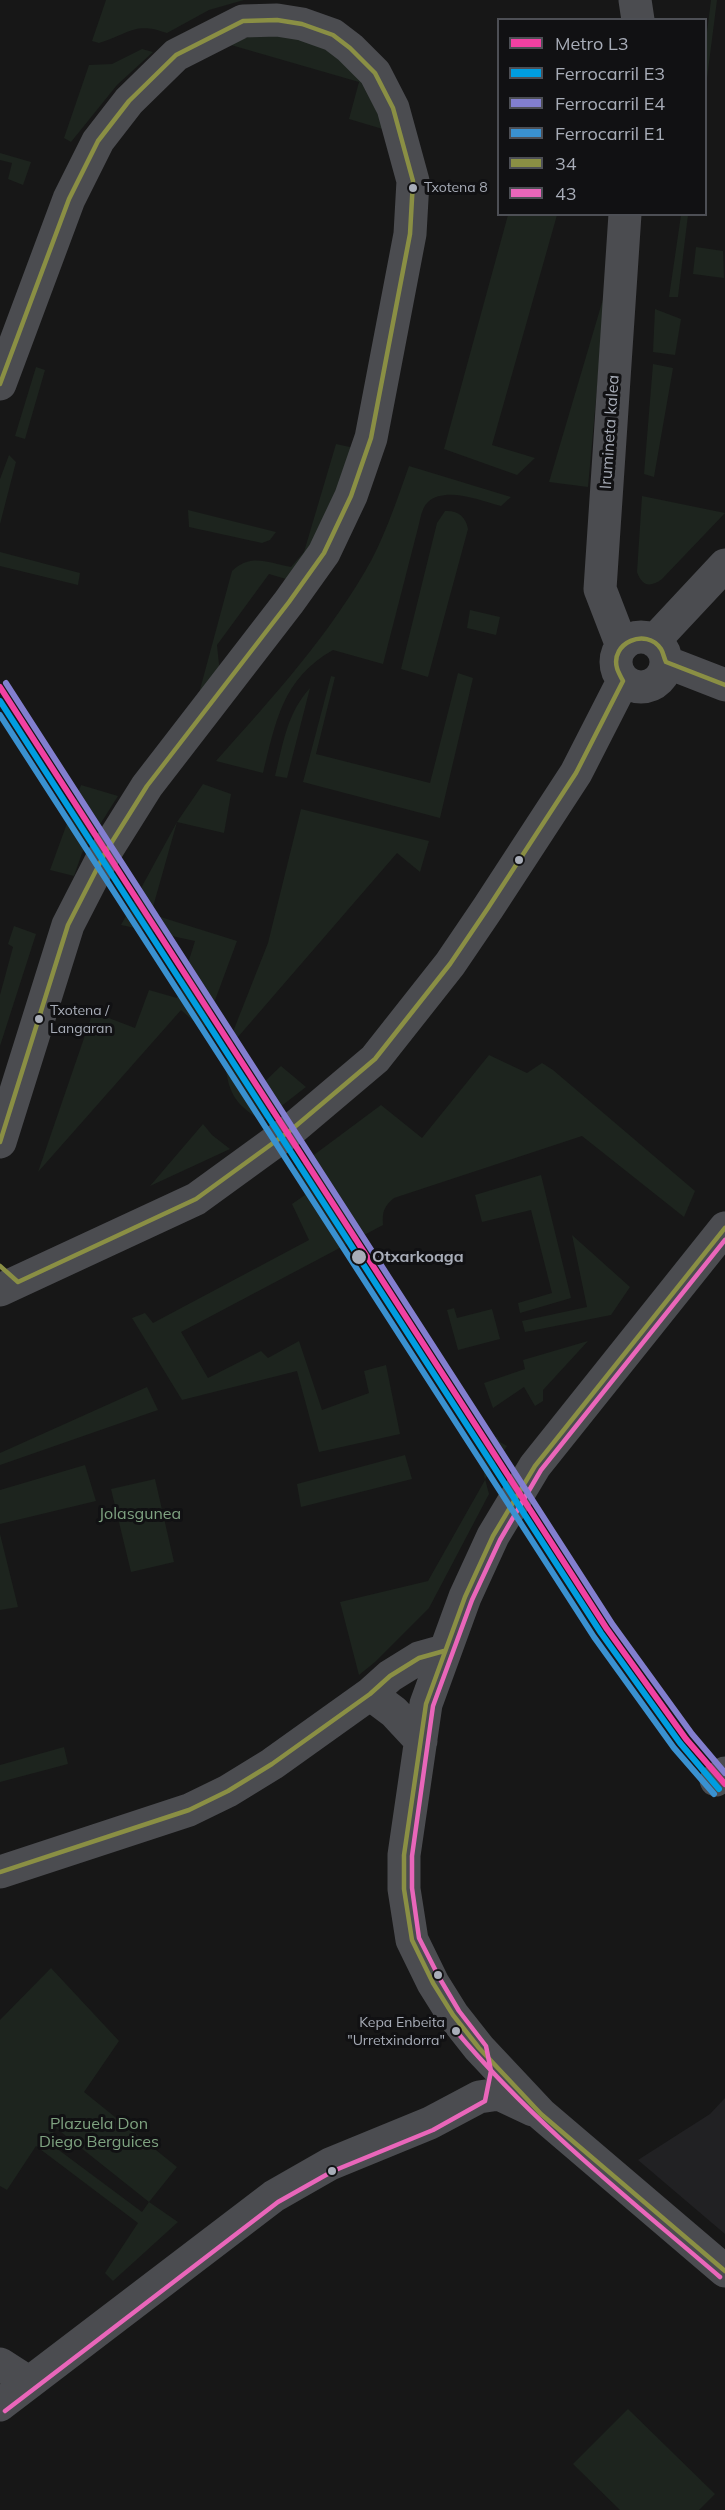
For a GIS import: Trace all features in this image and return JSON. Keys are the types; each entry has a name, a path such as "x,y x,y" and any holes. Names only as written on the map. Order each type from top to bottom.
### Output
{"street":[{"path":"635,0 638,18"},
{"path":"0,384 69,199 98,141 129,101 176,55 243,21 277,20 302,24 333,35 375,73 393,108 413,181 410,234 371,438 351,496 324,553 147,786 105,853 68,925 0,1142"},
{"name":"Irumineta kalea","path":"622,646 600,589 625,216"},
{"path":"725,565 660,652 664,670 654,684 638,687 623,681 615,663 622,646 637,638 660,652 725,685"},
{"path":"6,1279 196,1199 291,1130 375,1059 450,964 489,908 576,773 623,681"},
{"path":"725,1228 535,1466 493,1536 465,1597 426,1704 404,1855 404,1889 412,1940 433,1983 453,2015 479,2048 541,2114 725,2271"},
{"path":"0,1872 199,1805 228,1791 272,1764 370,1694 390,1676 419,1658 444,1651"},
{"path":"370,1694 394,1712 420,1741"},
{"path":"479,2048 484,2071 479,2097"},
{"path":"0,2405 274,2196 330,2164 430,2123 479,2097 499,2094 541,2114"},
{"path":"0,2364 28,2382"}],"shaded area":[{"path":"725,2098 725,2234 638,2160 710,2114"}],"green space":[{"path":"106,0 244,0 209,10 167,33 147,28 132,30 99,43 92,41"},
{"path":"711,0 717,0 707,78 707,32"},
{"path":"265,33 298,34 328,47 361,75 386,130 349,119 359,82 224,43"},
{"path":"142,49 153,52 117,85 71,142 64,138 89,65 112,64"},
{"path":"0,153 31,162 23,185 8,179 12,163 0,160"},
{"path":"508,216 557,216 492,445 535,458 517,475 444,449"},
{"path":"681,216 688,216 678,297 669,297"},
{"path":"696,247 723,251 724,278 693,274"},
{"path":"606,289 588,487 549,482"},
{"path":"655,309 681,319 675,355 653,352"},
{"path":"653,364 673,368 654,477 644,474"},
{"path":"36,367 45,370 25,439 15,436"},
{"path":"336,444 359,449 293,581 269,574 217,645 220,674 195,708 232,571 239,565 253,561 291,567 304,552"},
{"path":"9,455 16,462 0,524 0,479"},
{"path":"409,466 511,497 501,506 454,495 435,497 428,502 421,515 383,664 333,650 316,661 302,674 292,688 277,719 263,773 216,761 300,664 356,587 383,537"},
{"path":"642,496 725,513 662,579 654,584 644,583 637,572"},
{"path":"188,510 276,532 270,540 262,543 189,527"},
{"path":"445,511 461,515 468,529 428,677 401,669 437,523"},
{"path":"0,552 80,573 78,585 0,566"},
{"path":"470,610 500,617 496,635 467,628"},
{"path":"458,673 473,678 440,818 303,782 331,676 335,677 316,754 430,783"},
{"path":"310,688 287,778 275,776 291,718"},
{"path":"203,784 231,794 224,833 177,822"},
{"path":"81,785 118,796 82,853 74,876 50,870"},
{"path":"301,809 429,841 420,872 397,853 225,1052 268,943"},
{"path":"177,822 151,914 237,941 204,1030 181,1010 38,1172 93,1012 135,1028 149,990 177,998 195,941 121,925"},
{"path":"14,926 36,934 0,1046 0,995 13,947 8,944"},
{"path":"489,1055 527,1073 542,1063 553,1070 695,1191 684,1217 582,1136 394,1198 384,1210 383,1225 181,1332 208,1378 261,1351 268,1358 299,1341 322,1410 369,1393 364,1371 386,1365 400,1434 319,1452 297,1371 182,1400 132,1318 145,1313 153,1323 309,1240 292,1204 305,1195 295,1169 381,1105 422,1138"},
{"path":"224,1058 259,1087 281,1066 306,1087 262,1121 244,1108 234,1096 230,1088"},
{"path":"203,1124 212,1135 230,1149 150,1186"},
{"path":"541,1175 571,1298 520,1313 518,1303 552,1293 531,1210 482,1222 475,1195"},
{"path":"572,1235 630,1287 611,1315 525,1332 522,1321 587,1307"},
{"path":"454,1308 457,1318 492,1309 500,1339 458,1350 447,1310"},
{"path":"588,1341 543,1390 543,1401 535,1406 524,1387 493,1408 484,1383 525,1369 523,1360"},
{"path":"147,1387 158,1410 0,1465 0,1453"},
{"path":"497,1437 507,1446 485,1479 489,1494 429,1608 359,1675 340,1602 428,1581 485,1480 479,1444"},
{"path":"405,1455 412,1479 301,1507 297,1484"},
{"path":"85,1465 96,1501 0,1524 0,1490"},
{"name":"Jolasgunea","path":"155,1479 174,1562 131,1572 111,1489"},
{"path":"0,1534 18,1607 0,1610"},
{"path":"64,1747 68,1764 0,1782 0,1765"},
{"name":"Plazuela Don Diego Berguices","path":"51,1968 119,2041 84,2092 177,2167 149,2202 178,2222 113,2281 105,2273 138,2223 36,2146 7,2190 0,2186 0,2020","holes":["56,2128 149,2202 142,2212 48,2142"]},
{"path":"628,2409 715,2494 699,2510 620,2510 573,2464"}],"metro line":[{"name":"L3","path":"0,687 607,1629 686,1739 725,1784"}],"rail line":[{"name":"E4","path":"6,683 613,1625 692,1734 725,1773"},
{"name":"E3","path":"0,701 601,1633 680,1743 719,1789"},
{"name":"E1","path":"0,715 594,1637 674,1748 714,1794"}],"transit line":[{"name":"34","path":"0,384 69,199 98,141 129,101 176,55 243,21 277,20 302,24 333,35 375,73 393,108 413,181 410,234 371,438 351,496 324,553 147,786 105,853 68,925 0,1142"},
{"name":"34","path":"0,1266 18,1282 196,1199 291,1130 375,1059 450,964 576,773 623,681 617,670 616,659 624,645 639,639 655,642 661,649 666,662 725,685"},
{"name":"34","path":"725,1228 535,1466 493,1536 465,1597 426,1704 404,1855 404,1889 412,1940 433,1983 453,2015 479,2048 541,2114 725,2271"},
{"name":"43","path":"5,2411 278,2202 333,2171 433,2130 485,2101 491,2071 486,2046 459,2011 419,1938 412,1888 412,1856 433,1706 472,1600 500,1540 541,1470 725,1240"},
{"name":"34","path":"0,1872 189,1810 228,1791 272,1764 370,1694 390,1676 419,1658 444,1651"},
{"name":"43","path":"456,2031 517,2098 550,2129 720,2277"}],"place":[{"name":"Txotena 8","path":"413,188"},
{"name":"Txotena / Langaran","path":"39,1019"},
{"name":"Otxarkoaga","path":"359,1257"},
{"name":"Kepa Enbeita \"Urretxindorra\"","path":"456,2031"}]}
